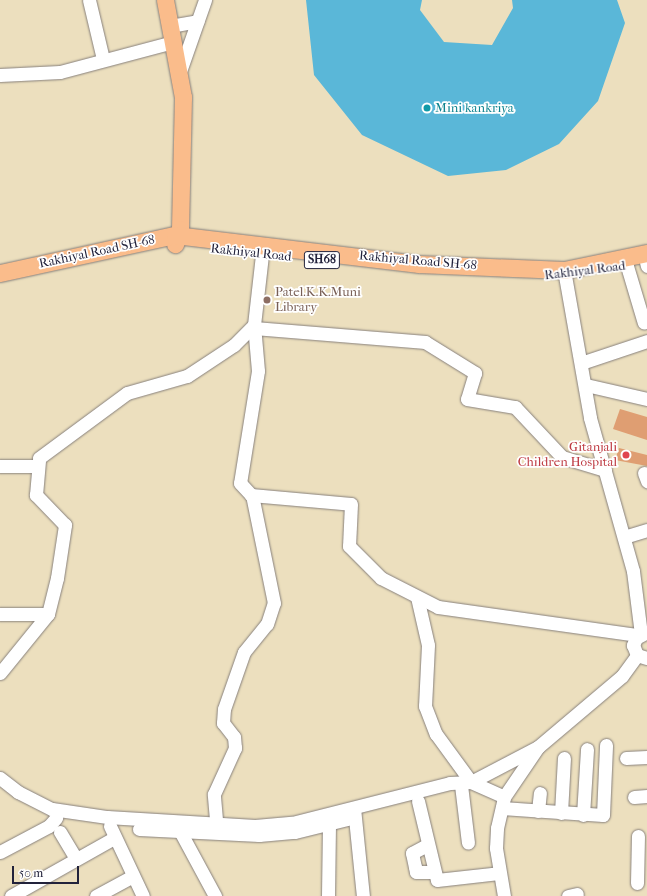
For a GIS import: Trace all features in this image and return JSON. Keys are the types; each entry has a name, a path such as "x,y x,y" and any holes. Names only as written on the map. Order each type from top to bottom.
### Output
{"main road":[{"path":"158,0 170,37"},
{"path":"165,0 177,78 172,229 175,240"},
{"name":"Rakhiyal Road SH-68","path":"0,273 175,240 263,250"},
{"name":"SH68","path":"0,279 175,240"},
{"name":"Rakhiyal Road","path":"263,250 510,276 565,273 627,266 647,261"},
{"name":"SH68","path":"565,273 647,261"}],"street":[{"path":"89,0 102,59"},
{"path":"177,78 205,0"},
{"path":"0,75 60,72 170,37 198,21"},
{"path":"216,829 214,794 235,748 234,737 223,723 224,709 244,652 267,624 274,603 252,495 240,483 258,371 254,326 263,250"},
{"path":"627,266 644,322"},
{"path":"0,790 30,809 56,818 112,832 181,833 292,823 355,812 454,792 464,784 538,747 622,676 642,657 633,645 642,634 624,537 590,418 586,385 565,273"},
{"path":"0,673 48,614 65,525 36,495 38,458 127,393 187,376 234,344 254,326 425,342 475,373 467,399 515,407 562,457 604,470"},
{"path":"581,363 647,341"},
{"path":"586,385 647,399"},
{"path":"0,466 38,466"},
{"path":"252,495 352,504 349,546 381,578 438,607 642,634"},
{"path":"624,537 647,530"},
{"path":"417,597 428,645 425,706 436,734 464,784 468,843"},
{"path":"0,614 48,614"},
{"path":"0,778 18,792 52,809 107,817 216,829 296,832 329,825 355,812 450,783 464,784 503,803 538,811 597,816 604,811 606,745"},
{"path":"504,896 499,873 496,828 503,803 538,747"},
{"path":"583,815 586,749"},
{"path":"626,758 647,757"},
{"path":"561,813 564,758"},
{"path":"538,811 540,793"},
{"path":"418,800 433,872 437,880 445,881 499,873"},
{"path":"355,812 363,896"},
{"path":"0,852 49,826 56,818"},
{"path":"328,896 329,825"},
{"path":"60,832 76,859"},
{"path":"11,896 76,859 112,832"},
{"path":"112,832 143,896"},
{"path":"181,833 215,896"},
{"path":"638,836 638,883"},
{"path":"96,896 133,876"}],"water":[{"path":"306,0 422,0 420,10 444,42 492,45 513,8 512,0 617,0 625,23 598,101 559,144 506,170 448,176 362,135 314,75"}],"building":[{"path":"620,409 647,417 647,440 613,429"},
{"path":"619,448 647,455 647,466 615,460"}],"place":[{"name":"Mini kankriya","path":"427,108"},
{"name":"Patel.K.K.Muni Library","path":"267,300"},
{"name":"Gitanjali Children Hospital","path":"626,455"}]}
